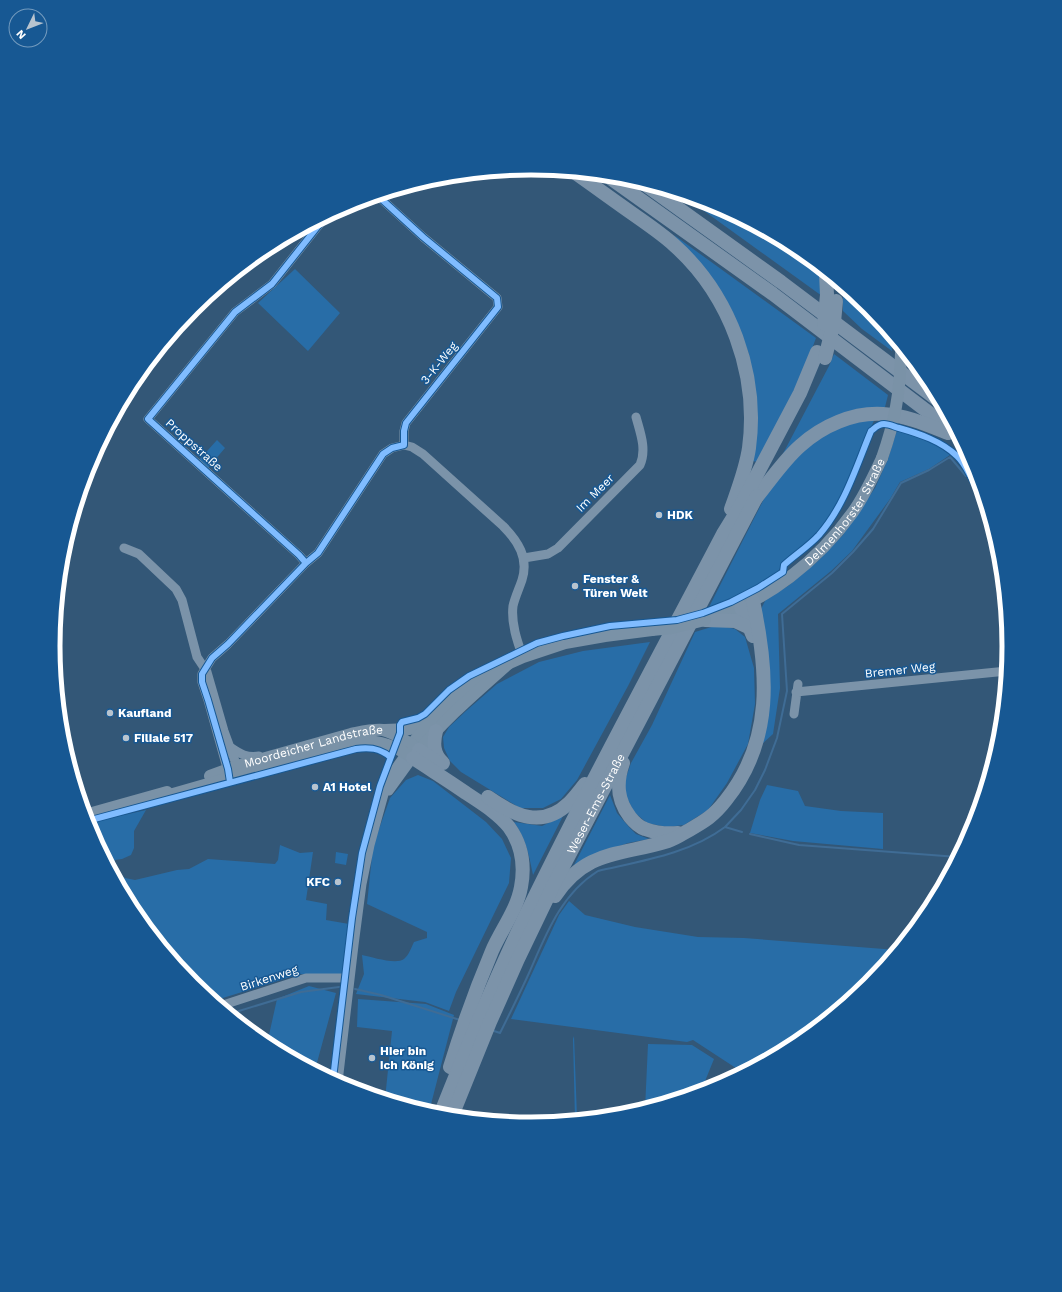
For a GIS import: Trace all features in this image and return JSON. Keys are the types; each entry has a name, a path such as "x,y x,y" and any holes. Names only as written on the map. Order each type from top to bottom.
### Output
{"highway":[{"path":"582,178 674,245 699,271 718,298 730,321 744,361 751,403 751,423 745,470 723,534"},
{"path":"617,183 773,294 947,427"},
{"path":"656,192 782,282 929,393"},
{"path":"675,198 686,212"},
{"path":"756,498 807,400 821,355 834,322 832,298 828,280"},
{"path":"832,298 835,286"},
{"path":"723,534 742,503 821,355"},
{"path":"756,498 789,456 800,446 824,428 856,416 884,414 904,417 952,435"},
{"name":"Weser-Ems-Straße","path":"453,1110 476,1023 539,914 631,734 756,498"},
{"name":"Weser-Ems-Straße","path":"443,1109 476,1023 520,926 723,534"},
{"path":"747,604 750,628 754,639 761,650"},
{"path":"539,914 554,898 563,884 571,876 588,864 607,855 678,838 684,833 700,825 717,812 732,793 756,746 762,718 764,666 760,636 747,604"},
{"path":"705,620 735,621 750,628"},
{"path":"435,724 434,748 438,759 443,763 444,768"},
{"path":"631,734 619,779 618,790 622,806 634,822 643,828 662,834 684,833"},
{"path":"412,751 444,768 504,809 525,817 540,818 553,814 569,803 604,762"},
{"path":"412,751 494,812 508,826 515,837 522,858 523,870 521,889 493,950 476,1023 438,1108"}],"main road":[{"name":"Delmenhorster Straße","path":"523,657 565,643 586,638 672,628 705,620 747,604 782,583 813,557 830,540 860,501 882,458 893,422 898,400 901,354"},
{"path":"412,751 435,724 465,701 508,664 523,657"},
{"path":"384,730 410,729 420,725 426,719 435,724"},
{"name":"Moordeicher Landstraße","path":"91,813 160,795 173,794 233,772 265,758 368,730 384,730 412,751"},
{"name":"Moordeicher Landstraße","path":"233,772 264,768 287,760 358,742 369,741 412,751"}],"street":[{"name":"3-K-Weg","path":"382,199 423,236 492,293 497,298 498,302 495,312 406,423 404,445"},
{"name":"Proppstraße","path":"306,563 148,419 235,312 272,284 317,227"},
{"name":"Im Meer","path":"524,558 548,554 558,548 640,465 644,454 636,416"},
{"path":"233,772 230,747 217,704 209,668 212,658 228,644 306,563 314,558 383,454 392,448 404,445 412,447 423,454 503,526 520,546 524,558 524,570 516,596 513,617 517,638 523,657"},
{"path":"124,548 139,554 176,589 182,600 197,657 209,668"},
{"path":"209,668 202,674 202,682 233,772"},
{"name":"Bremer Weg","path":"794,714 797,688 1001,671"},
{"path":"230,747 251,758 260,756 265,758"},
{"path":"339,1075 362,884 370,845 383,801 412,751"},
{"name":"Birkenweg","path":"225,1004 306,978 350,978"}],"shaded area":[{"path":"697,206 739,224 766,238 793,254 818,272 821,275 822,296"},
{"path":"674,235 816,338 798,386 757,462 753,461 756,407 749,354 726,299"},
{"path":"295,269 340,313 308,351 258,303"},
{"path":"843,293 885,335 891,343 892,351 862,329 843,311"},
{"path":"834,354 888,395 885,407 854,412 776,467 829,366"},
{"path":"875,418 846,488 836,508 817,535 782,564 777,574 739,596 708,609 770,487 783,468 831,429"},
{"path":"897,430 935,444 950,455 929,469 900,482 890,499 852,551 831,571 778,614 780,688 773,734 762,744 760,611 766,599 788,586 818,561 843,535 875,488 888,459"},
{"path":"217,440 225,448 208,468 199,460"},
{"path":"718,625 735,629 745,637 754,668 755,704 748,744 727,783 708,810 684,825 667,827 647,823 634,812 626,796 624,783 631,763 652,725 695,632"},
{"path":"650,642 577,780 561,799 543,808 520,808 461,772 450,761 444,748 443,737 449,727 497,684 539,662 583,651"},
{"path":"418,775 433,781 486,822 502,839 511,858 509,883 456,992 449,1011 425,1002 356,994 364,974 362,955 390,961 400,961 407,956 414,942 427,938 427,932 367,904 373,846 390,798 406,780"},
{"path":"767,785 798,791 805,806 841,811 883,813 883,849 793,841 750,833 760,800"},
{"path":"610,795 617,813 629,827 636,834 649,839 628,843 596,854 572,869"},
{"path":"146,810 134,831 134,848 131,855 115,860 113,863 94,822"},
{"path":"563,816 533,875 524,841 514,822 542,826"},
{"path":"280,845 300,853 313,852 306,900 327,904 326,920 349,924 342,975 333,976 300,974 219,999 177,957 157,933 139,908 119,874 125,878 135,880 177,870 189,869 208,859 275,864 278,860"},
{"path":"336,852 348,854 346,865 335,863"},
{"path":"569,901 585,915 635,927 698,937 744,938 891,950 864,979 818,1020 793,1038 737,1069 693,1040 687,1042 511,1019 559,915"},
{"path":"309,986 336,993 316,1065 295,1054 268,1038 277,999"},
{"path":"358,999 426,1004 454,1015 431,1106 386,1094 392,1031 357,1027"},
{"path":"574,1036 577,1115 575,1115"},
{"path":"648,1044 692,1045 714,1059 704,1084 645,1103"}],"waterway":[{"path":"725,827 741,810 755,790 765,770 777,738 787,691 782,614 832,573 853,552 873,529 901,483 929,470 950,457 966,476"},
{"path":"491,1030 500,1033 556,916 564,903 585,880 598,871 648,860 696,844 725,827 742,832"},
{"path":"750,834 799,845 952,857"},
{"path":"235,1012 301,992 339,987"},
{"path":"355,989 381,995 460,1020"}],"cycle path":[{"path":"230,782 228,769 202,682 202,674 212,658 228,644 306,563 318,553 383,454 392,448 404,445 404,431 406,423 498,307 497,298 423,237 382,199"},
{"path":"306,563 148,419 235,312 272,284 317,227"},
{"path":"334,1073 352,918 362,853 380,786 400,733 400,725 402,722 418,718 425,714 449,690 469,676 537,643 610,626 677,620 703,613 731,602 758,588 783,572 784,565 815,539 828,523 843,498 871,431 877,426 888,424 930,439 951,451 961,460 967,470"},
{"path":"93,819 356,749 374,749 390,757"}],"place":[{"name":"HDK","path":"659,515"},
{"name":"Fenster & Türen Welt","path":"575,586"},
{"name":"Kaufland","path":"110,713"},
{"name":"Filiale 517","path":"126,738"},
{"name":"A1 Hotel","path":"315,787"},
{"name":"KFC","path":"338,882"},
{"name":"Hier bin ich König","path":"372,1058"}]}
